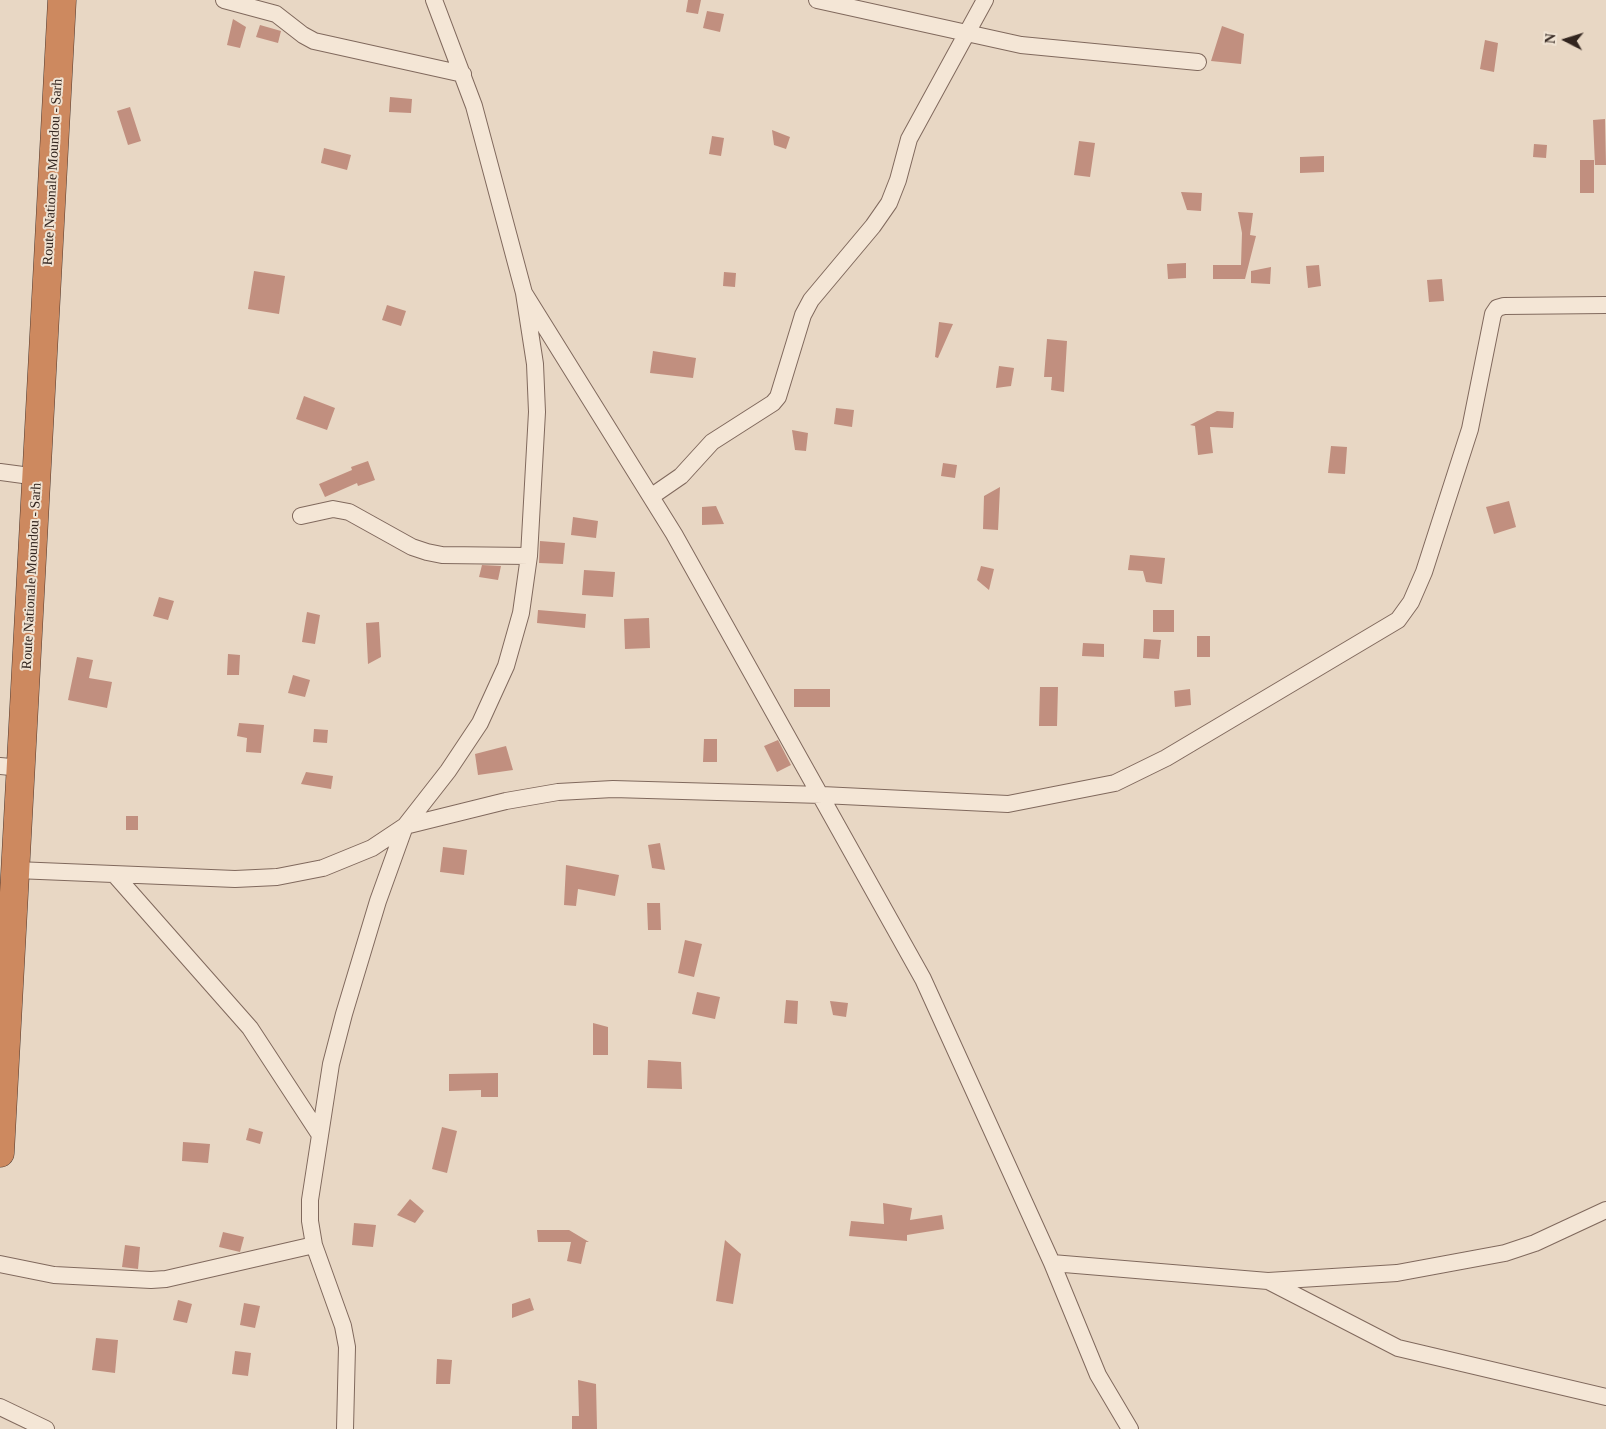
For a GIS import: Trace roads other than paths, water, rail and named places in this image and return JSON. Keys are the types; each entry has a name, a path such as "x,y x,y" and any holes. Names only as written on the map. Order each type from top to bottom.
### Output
{"highway":[{"name":"Route Nationale Moundou - Sarh","path":"0,1152 16,870 10,767 38,477 62,0"}],"street":[{"path":"224,0 276,14 314,41 463,74"},
{"path":"345,1429 347,1368 343,1326 314,1245 310,1221 310,1200 331,1064 378,901 405,826 448,771 480,723 506,666 521,613 529,556 537,412 536,364 524,293 474,106 463,74 440,21 434,0"},
{"path":"818,0 1021,46 1198,62"},
{"path":"652,496 681,476 712,442 773,403 778,397 804,315 811,300 873,226 889,203 898,180 909,139 985,0"},
{"path":"524,293 652,496 822,795 923,979 1052,1262 1098,1375 1130,1429"},
{"path":"16,870 235,880 277,877 324,868 372,848 405,826 506,800 558,792 614,789 822,795 1008,804 1115,783 1166,758 1398,620 1411,602 1424,572 1470,429 1493,314 1497,308 1504,306 1606,305"},
{"path":"0,472 38,477"},
{"path":"301,516 318,510 333,509 349,512 412,547 442,555 529,556"},
{"path":"115,875 250,1028 320,1135"},
{"path":"1052,1262 1268,1281 1421,1270 1505,1252 1535,1243 1606,1210"},
{"path":"0,1264 54,1275 151,1280 166,1279 314,1245"},
{"path":"1268,1281 1398,1348 1606,1397"},
{"path":"0,1407 46,1429"}]}
